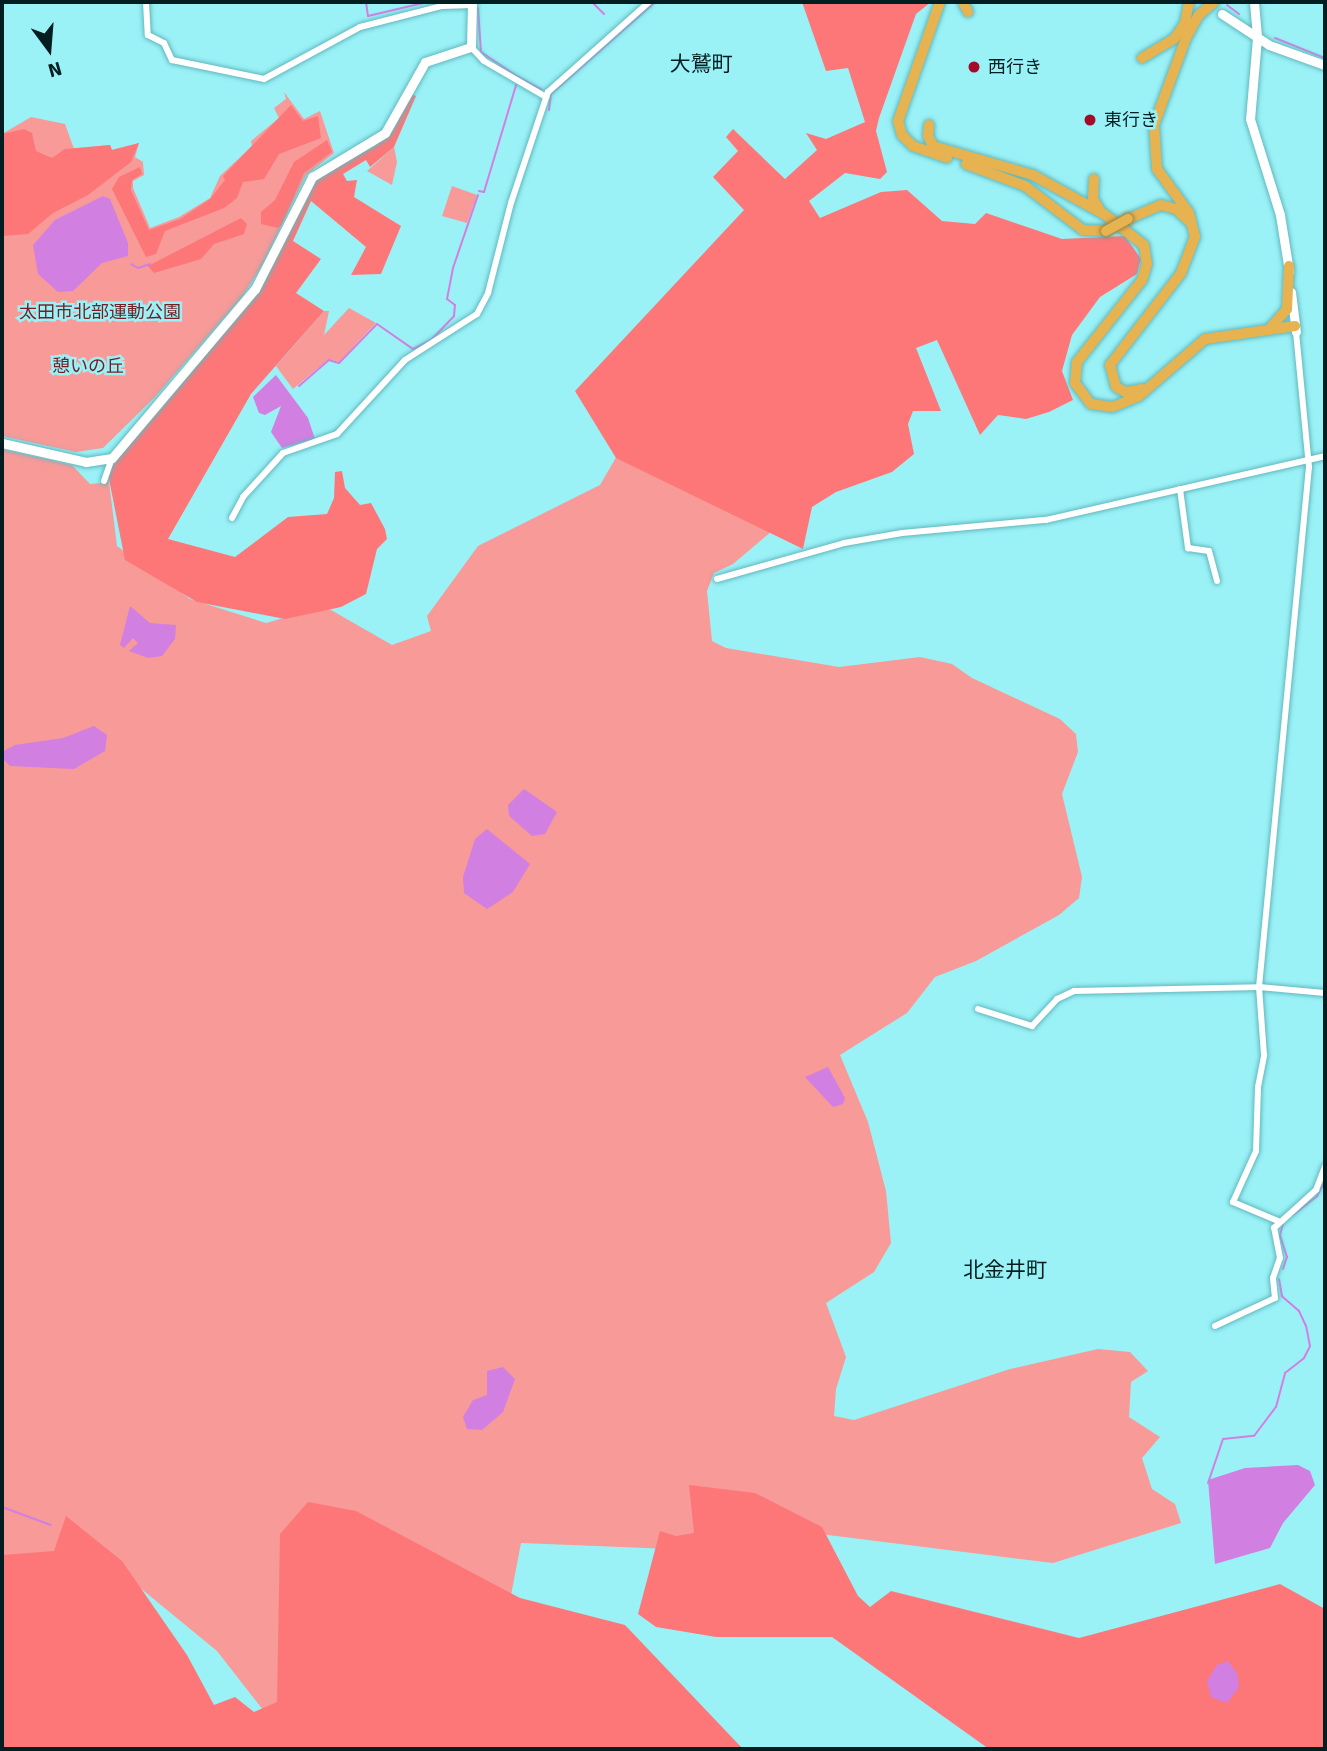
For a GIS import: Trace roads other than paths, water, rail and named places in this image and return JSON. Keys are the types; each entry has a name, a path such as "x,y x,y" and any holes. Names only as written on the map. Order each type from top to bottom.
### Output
{"highway":[{"path":"940,2 900,105 902,135 920,150 1025,186 1083,230 1106,231 1153,206 1169,206 1188,219 1195,237"},
{"path":"1142,58 1174,39 1185,23 1189,2"},
{"path":"1157,382 1137,391 1121,390 1110,377 1110,365 1181,273 1195,237 1186,207 1157,169 1152,135 1186,38 1199,15 1214,2"},
{"path":"929,124 930,142 938,149 1033,175 1104,214 1140,239 1147,264 1142,280 1081,355 1075,383 1085,400 1105,408 1129,402 1157,382 1205,339 1262,330 1296,329"},
{"path":"1094,179 1093,199 1104,214"},
{"path":"1262,330 1285,315 1289,266"}],"street":[{"path":"146,2 148,35 164,43 172,60 264,79 360,27 442,6 472,3 471,47 484,61 546,97"},
{"path":"232,517 243,497 283,453 337,434 405,360 480,311 546,97 649,2"},
{"path":"1254,2 1257,38 1250,119 1280,215 1289,266 1309,459 1259,987 1264,1055 1258,1087 1256,1151 1233,1202 1278,1222"},
{"path":"1222,14 1257,38 1325,65"},
{"path":"104,481 112,458 256,289 308,182 329,165 364,150 385,133 425,62 471,47"},
{"path":"2,443 86,463 112,458"},
{"path":"717,579 844,543 902,533 1046,520 1325,456"},
{"path":"1180,489 1188,548 1209,551 1217,581"},
{"path":"978,1009 1032,1026 1057,999 1074,991 1259,987 1325,993"},
{"path":"1215,1326 1275,1298 1273,1278 1280,1263 1274,1234 1278,1222 1316,1190 1325,1167"}],"waterway":[{"path":"366,2 368,16 427,2"},
{"path":"592,2 604,14"},
{"path":"549,110 551,94 655,2"},
{"path":"1227,5 1239,14"},
{"path":"478,8 481,52 518,77"},
{"path":"1275,38 1325,58"},
{"path":"519,77 542,90"},
{"path":"479,191 484,192 516,85"},
{"path":"299,386 329,360 339,363 377,324 413,349 431,340 454,316 455,305 447,299 453,268 478,195"},
{"path":"131,264 138,268 150,264"},
{"path":"1293,1215 1317,1196 1325,1181"},
{"path":"1283,1224 1280,1235 1287,1257 1283,1269"},
{"path":"1208,1483 1223,1439 1254,1436 1276,1407 1285,1373 1304,1358 1310,1346 1306,1326 1299,1311 1282,1296 1279,1279"},
{"path":"2,1507 51,1525"}],"place":[{"name":"西行き","path":"974,67"},
{"name":"東行き","path":"1090,120"}],"district":[{"name":"大鷲町","path":"701,64"},
{"name":"北金井町","path":"1005,1270"}],"park label":[{"name":"太田市北部運動公園","path":"100,312"},
{"name":"憩いの丘","path":"88,366"}]}
